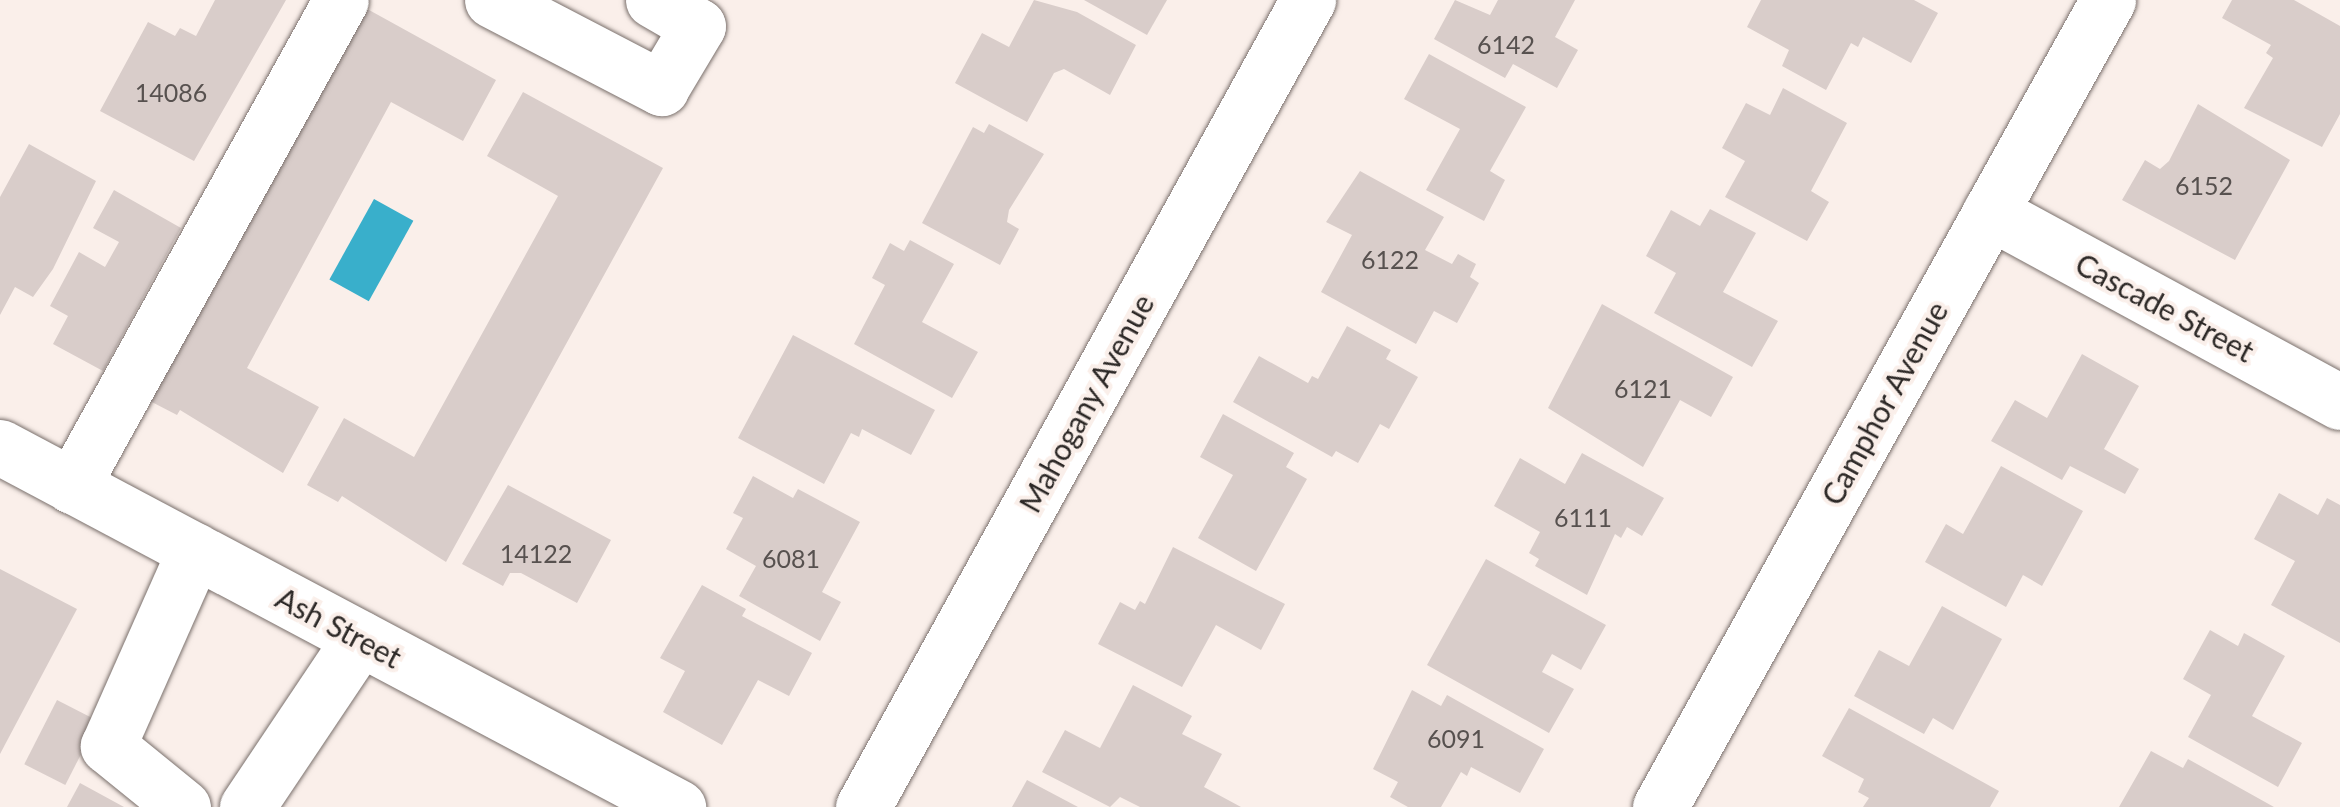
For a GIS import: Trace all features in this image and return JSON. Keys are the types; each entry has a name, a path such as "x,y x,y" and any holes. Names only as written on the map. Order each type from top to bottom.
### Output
{"street":[{"path":"72,486 341,0"},
{"path":"492,0 661,88 698,26 653,0"},
{"name":"Mahogany Avenue","path":"864,807 1308,0"},
{"name":"Camphor Avenue","path":"1660,807 2108,0"},
{"name":"Cascade Street","path":"1990,212 2340,402"},
{"name":"Ash Street","path":"6,464 72,486 678,807"},
{"path":"183,807 108,746 195,550"},
{"path":"247,807 360,638"}],"water":[{"path":"374,199 413,221 369,301 329,279"}],"building":[{"path":"215,0 286,0 194,161 100,111 148,22 175,36 180,28 196,36"},
{"path":"1034,0 1077,12 1136,45 1110,95 1064,69 1054,73 1027,122 955,83 982,33 1009,47"},
{"path":"1084,0 1167,0 1147,35"},
{"path":"1455,0 1490,15 1498,0 1575,0 1555,37 1578,50 1557,88 1513,64 1505,78 1434,39"},
{"path":"1761,0 1914,0 1938,13 1911,63 1863,37 1858,47 1851,43 1826,90 1782,66 1789,50 1747,27"},
{"path":"2232,0 2294,0 2340,26 2340,114 2322,147 2244,108 2273,58 2266,53 2271,45 2222,18"},
{"path":"360,5 496,80 463,141 391,102 247,368 319,407 283,473 180,410 177,415 146,399"},
{"path":"1429,54 1526,107 1490,171 1505,180 1484,221 1426,190 1460,129 1404,99"},
{"path":"1783,88 1847,123 1811,191 1829,202 1807,241 1725,197 1745,161 1722,148 1746,103 1770,115"},
{"path":"523,92 663,168 446,562 342,496 338,502 307,485 344,418 414,457 558,196 487,156"},
{"path":"2198,104 2290,160 2235,260 2122,200 2145,160 2160,169 2169,161"},
{"path":"989,124 1044,154 1009,210 1007,222 1019,229 1000,265 922,223 973,127 984,133"},
{"path":"29,144 96,181 53,269 33,297 15,287 0,315 0,197"},
{"path":"1360,171 1444,217 1425,250 1452,264 1458,254 1476,264 1470,277 1479,283 1457,323 1434,311 1416,344 1321,292 1352,235 1326,222"},
{"path":"114,190 181,228 103,371 53,344 68,316 50,306 79,252 105,267 119,242 93,228"},
{"path":"1710,209 1756,233 1723,292 1778,321 1752,367 1654,313 1676,273 1646,256 1671,210 1700,226"},
{"path":"910,240 954,264 922,322 978,352 952,398 854,344 885,285 872,278 890,243 904,251"},
{"path":"1602,304 1733,377 1711,417 1680,400 1643,467 1548,408"},
{"path":"1347,326 1391,350 1386,359 1418,377 1389,429 1380,424 1358,463 1336,451 1332,457 1233,402 1259,356 1308,383 1312,376 1318,379"},
{"path":"793,335 935,410 911,455 862,429 859,437 851,433 824,484 738,438"},
{"path":"2082,354 2139,386 2104,449 2139,469 2125,494 2070,466 2062,480 1991,441 2015,400 2047,418"},
{"path":"1223,414 1294,453 1286,467 1307,479 1256,571 1198,538 1233,475 1200,457"},
{"path":"1582,453 1664,498 1642,536 1627,527 1621,538 1615,534 1587,595 1535,566 1539,559 1529,553 1540,532 1494,506 1520,458 1565,484"},
{"path":"2001,466 2083,511 2042,586 2023,575 2006,607 1925,562 1946,524 1963,534"},
{"path":"753,476 793,498 798,489 860,522 822,592 841,602 820,641 739,596 756,566 726,549 743,518 733,513"},
{"path":"508,485 611,540 577,603 521,573 510,573 503,586 462,564"},
{"path":"2279,493 2318,515 2327,498 2340,505 2340,643 2271,605 2295,561 2254,539"},
{"path":"1173,547 1285,604 1261,650 1216,625 1182,687 1098,644 1120,602 1135,610 1140,601 1145,604"},
{"path":"1486,559 1606,625 1581,670 1552,654 1542,672 1574,689 1549,733 1427,665"},
{"path":"0,569 77,609 0,754"},
{"path":"702,585 746,609 742,616 812,653 789,696 758,680 722,745 663,712 685,671 660,658"},
{"path":"1942,606 2002,639 1953,730 1933,718 1924,734 1854,696 1879,650 1909,666"},
{"path":"2210,630 2238,646 2244,633 2285,656 2252,716 2302,743 2278,787 2188,737 2211,695 2183,679"},
{"path":"1133,685 1192,716 1182,734 1222,754 1204,787 1241,807 1140,807 1120,797 1110,807 1042,772 1065,730 1100,748"},
{"path":"1412,690 1441,706 1447,695 1544,749 1520,793 1471,767 1467,776 1461,772 1441,807 1408,807 1390,797 1398,782 1373,769"},
{"path":"57,700 98,721 65,785 24,764"},
{"path":"1849,708 1999,791 1990,807 1863,807 1869,798 1858,792 1864,779 1822,756"},
{"path":"2151,751 2183,768 2188,759 2274,807 2119,807"},
{"path":"1027,780 1078,807 1012,807"},
{"path":"80,783 124,807 67,807"}]}
